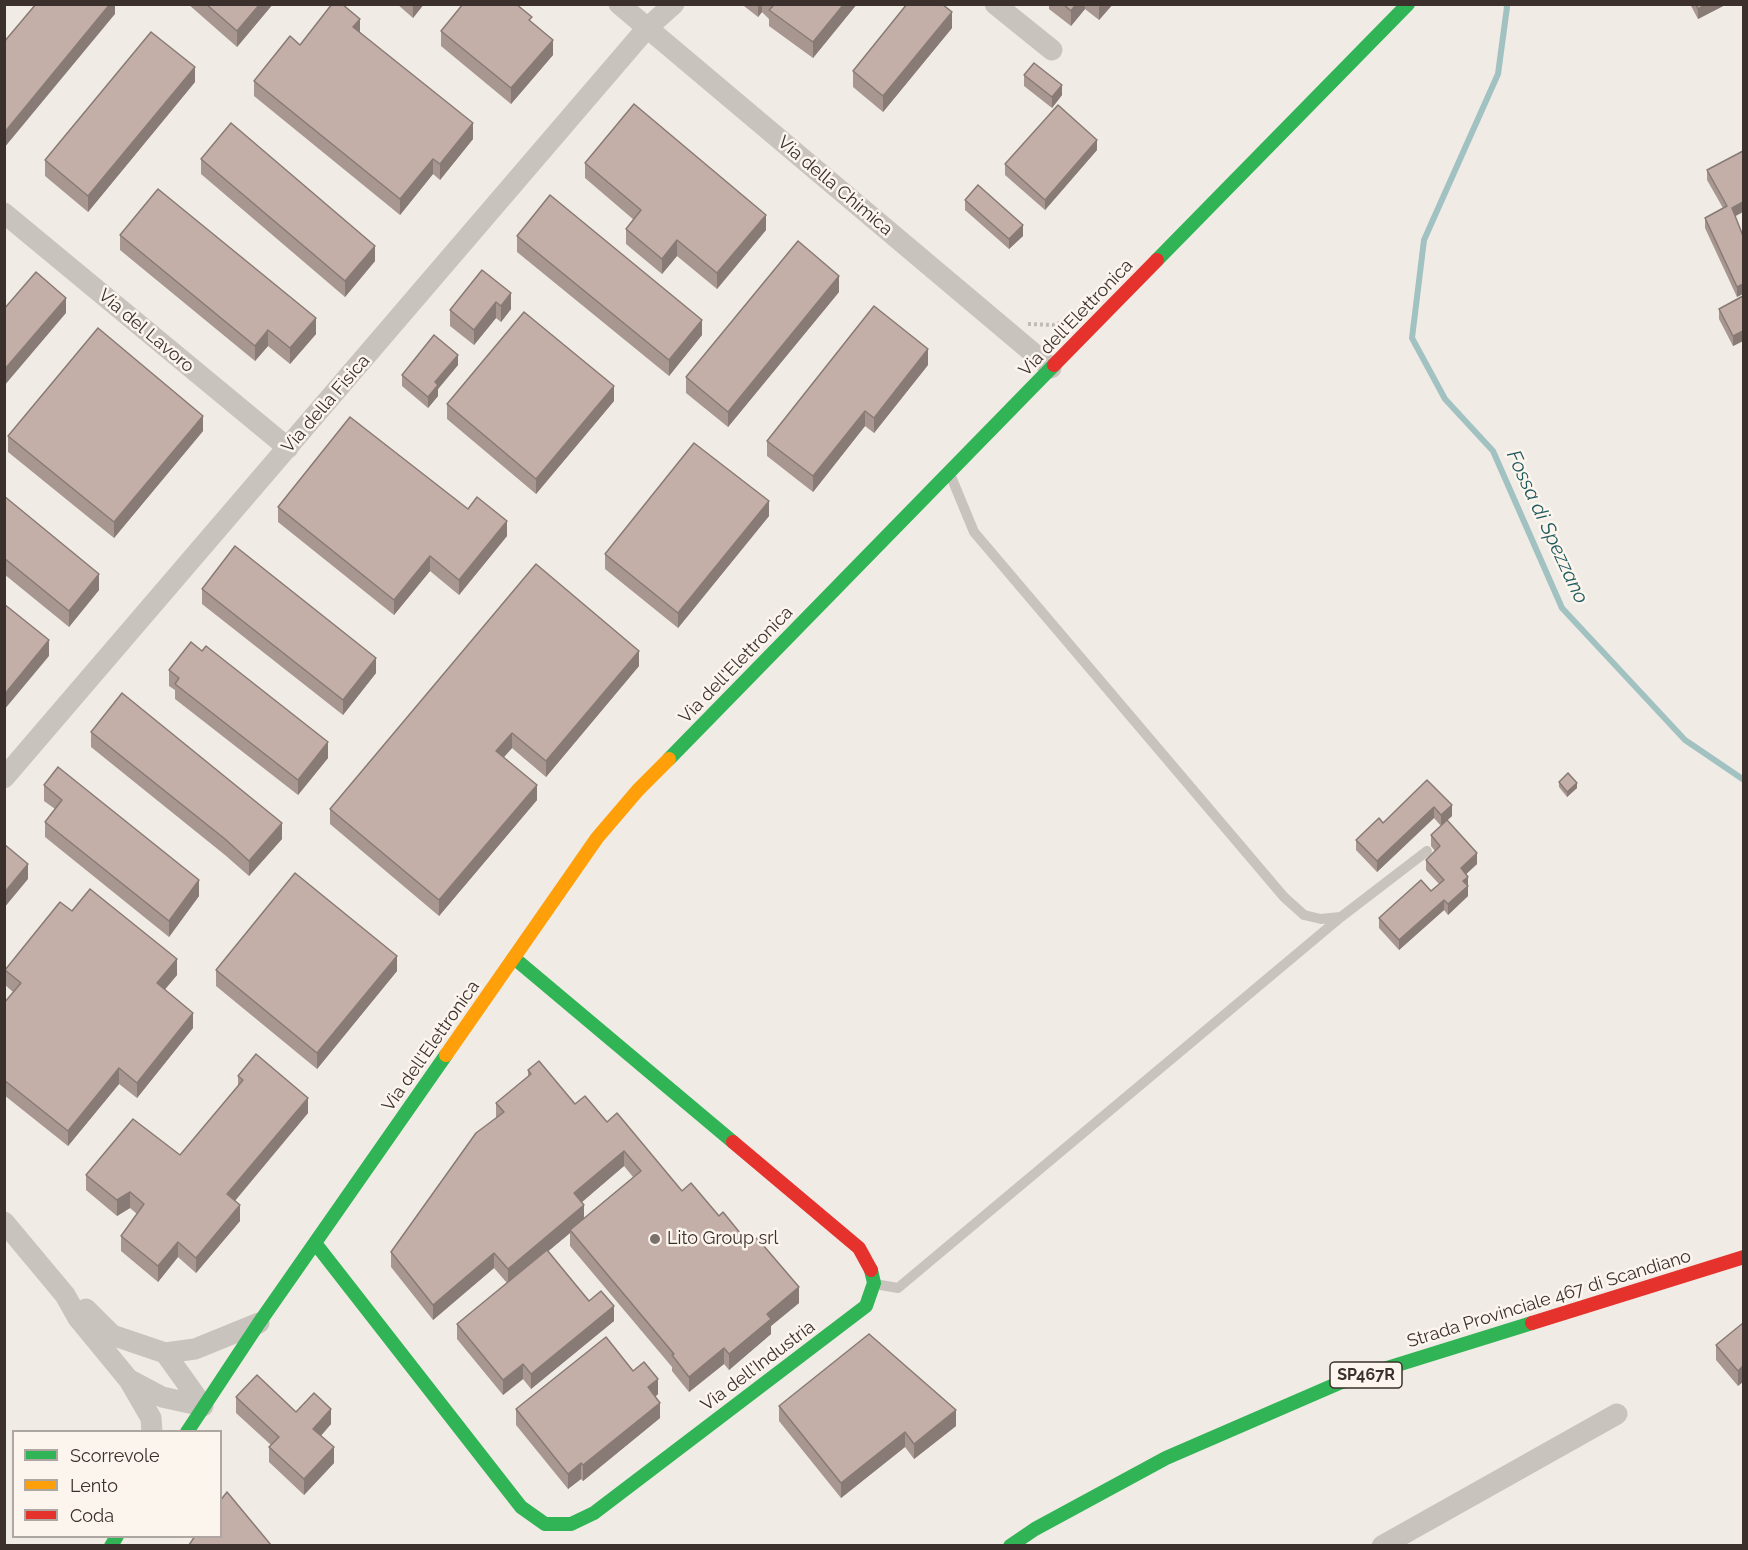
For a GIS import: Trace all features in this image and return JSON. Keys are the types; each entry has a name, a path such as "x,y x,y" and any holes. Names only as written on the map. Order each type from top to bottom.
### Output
{"main road":[{"name":"Via dell'Elettronica","path":"188,1430 259,1323 597,838 638,790 1408,4"},
{"path":"514,958 859,1248 870,1267 874,1283"},
{"name":"Via dell'Industria","path":"315,1244 521,1508 544,1524 571,1524 594,1513 866,1306 874,1283"},
{"name":"Strada Provinciale 467 di Scandiano","path":"1010,1545 1166,1458 1339,1383 1743,1257"}],"street":[{"name":"Via della Chimica","path":"619,4 1051,368"},
{"name":"Via della Fisica","path":"4,778 647,28 674,4"},
{"path":"995,4 1052,50"},
{"name":"Via del Lavoro","path":"4,213 288,448"},
{"path":"4,1222 65,1295 78,1318 129,1380 151,1418 152,1430"},
{"path":"65,1295 87,1310 112,1335 165,1353 195,1349 259,1323"},
{"path":"165,1353 203,1406"},
{"path":"129,1380 162,1397 203,1406"},
{"path":"1382,1545 1617,1414"}],"lane":[{"path":"950,473 974,532 1284,897 1304,915 1322,919 1341,917"},
{"path":"874,1283 898,1288 1341,917 1427,851"}],"building":[{"path":"36,4 110,4 4,133 4,42"},
{"path":"206,4 260,4 237,31"},
{"path":"332,4 342,4 360,19 353,27 473,123 440,164 433,159 400,199 254,81 290,36 300,45"},
{"path":"463,4 516,4 532,17 529,20 553,40 511,88 441,31"},
{"path":"771,4 844,4 813,42 769,10 773,6"},
{"path":"907,4 942,4 952,12 883,96 853,71"},
{"path":"1063,4 1076,4 1071,11"},
{"path":"1696,4 1706,4 1698,9"},
{"path":"151,32 195,67 88,196 45,160"},
{"path":"1034,63 1062,85 1052,97 1024,75"},
{"path":"634,104 766,215 717,273 677,240 662,259 626,229 641,210 585,163"},
{"path":"1058,105 1097,140 1045,200 1005,164"},
{"path":"231,123 375,246 345,281 201,159"},
{"path":"1743,151 1743,202 1732,208 1743,236 1743,284 1737,287 1705,218 1727,206 1707,170"},
{"path":"978,185 1023,225 1009,239 965,200"},
{"path":"158,189 316,318 290,348 268,330 255,346 120,235"},
{"path":"550,195 702,320 669,360 517,236"},
{"path":"798,241 839,276 728,412 686,377"},
{"path":"482,270 511,293 501,306 496,302 474,330 450,310"},
{"path":"36,272 66,298 4,370 4,309"},
{"path":"1743,296 1743,331 1733,336 1719,309"},
{"path":"874,306 928,349 874,418 865,411 813,476 767,441"},
{"path":"524,312 614,386 536,479 447,404"},
{"path":"98,328 203,416 114,522 8,436"},
{"path":"434,335 458,355 435,382 438,385 428,397 402,375"},
{"path":"350,417 468,509 477,497 507,521 459,580 430,556 394,600 278,507"},
{"path":"694,443 769,501 678,613 605,554"},
{"path":"4,496 99,574 69,611 4,558"},
{"path":"235,546 376,658 343,700 202,589"},
{"path":"536,564 639,651 546,761 512,733 496,751 537,785 439,900 330,809"},
{"path":"4,604 49,640 4,695"},
{"path":"191,642 202,651 206,646 328,742 298,780 175,684 179,678 169,670"},
{"path":"122,693 282,823 249,861 225,839 91,732"},
{"path":"58,767 199,880 169,921 45,822 62,800 44,785"},
{"path":"1568,773 1577,783 1567,792 1559,782"},
{"path":"1427,780 1452,805 1441,815 1434,807 1377,861 1356,840 1379,818 1383,823"},
{"path":"1447,820 1477,853 1461,868 1468,877 1463,881 1468,886 1448,904 1444,900 1399,940 1379,918 1421,880 1431,891 1444,880 1426,860 1440,846 1431,835"},
{"path":"4,844 28,864 4,893"},
{"path":"295,873 397,956 317,1053 216,970"},
{"path":"90,889 177,959 157,983 193,1013 137,1083 119,1068 68,1131 4,1080 4,1003 21,983 5,970 60,902 72,911"},
{"path":"256,1054 308,1098 227,1194 240,1205 196,1258 178,1242 158,1266 121,1236 144,1204 130,1192 117,1200 86,1175 133,1119 180,1155 243,1080 238,1076"},
{"name":"Lito Group srl","path":"539,1061 575,1104 585,1096 607,1122 617,1113 682,1191 691,1183 719,1216 723,1212 749,1244 757,1238 799,1287 767,1314 771,1319 729,1354 724,1348 689,1377 672,1355 674,1354 570,1230 641,1171 624,1151 574,1193 584,1205 508,1269 494,1253 433,1305 391,1252 476,1133 504,1112 496,1103 531,1074 528,1070"},
{"path":"547,1250 589,1301 601,1291 614,1306 531,1374 523,1364 503,1380 457,1324"},
{"path":"1743,1323 1743,1366 1738,1371 1716,1345"},
{"path":"869,1334 956,1410 914,1444 905,1432 841,1483 779,1406"},
{"path":"606,1337 633,1371 644,1362 658,1379 648,1387 660,1403 583,1465 581,1463 568,1474 516,1409"},
{"path":"257,1375 296,1412 314,1393 331,1409 313,1429 334,1447 304,1479 269,1447 279,1437 236,1397"},
{"path":"227,1492 271,1545 189,1545 194,1538 222,1538 222,1498"}],"waterway":[{"name":"Fossa di Spezzano","path":"1506,4 1498,74 1424,240 1412,338 1445,399 1493,451 1562,608 1685,740 1744,780"}],"traffic: fast":[{"path":"1157,260 1408,4"},
{"path":"669,759 1054,365"},
{"path":"514,958 733,1142"},
{"path":"188,1430 259,1323 446,1055"},
{"path":"315,1243 521,1507 545,1524 571,1524 594,1513 866,1306 874,1283 871,1270"},
{"path":"1010,1546 1035,1529 1166,1458 1339,1383 1532,1323"},
{"path":"111,1546 116,1538"}],"traffic: slow":[{"path":"446,1055 597,838 638,790 669,759"}],"traffic: jam":[{"path":"1054,365 1157,260"},
{"path":"733,1142 859,1248 871,1270"},
{"path":"1532,1323 1744,1257"}],"place":[{"name":"Lito Group srl","path":"655,1239"}]}
